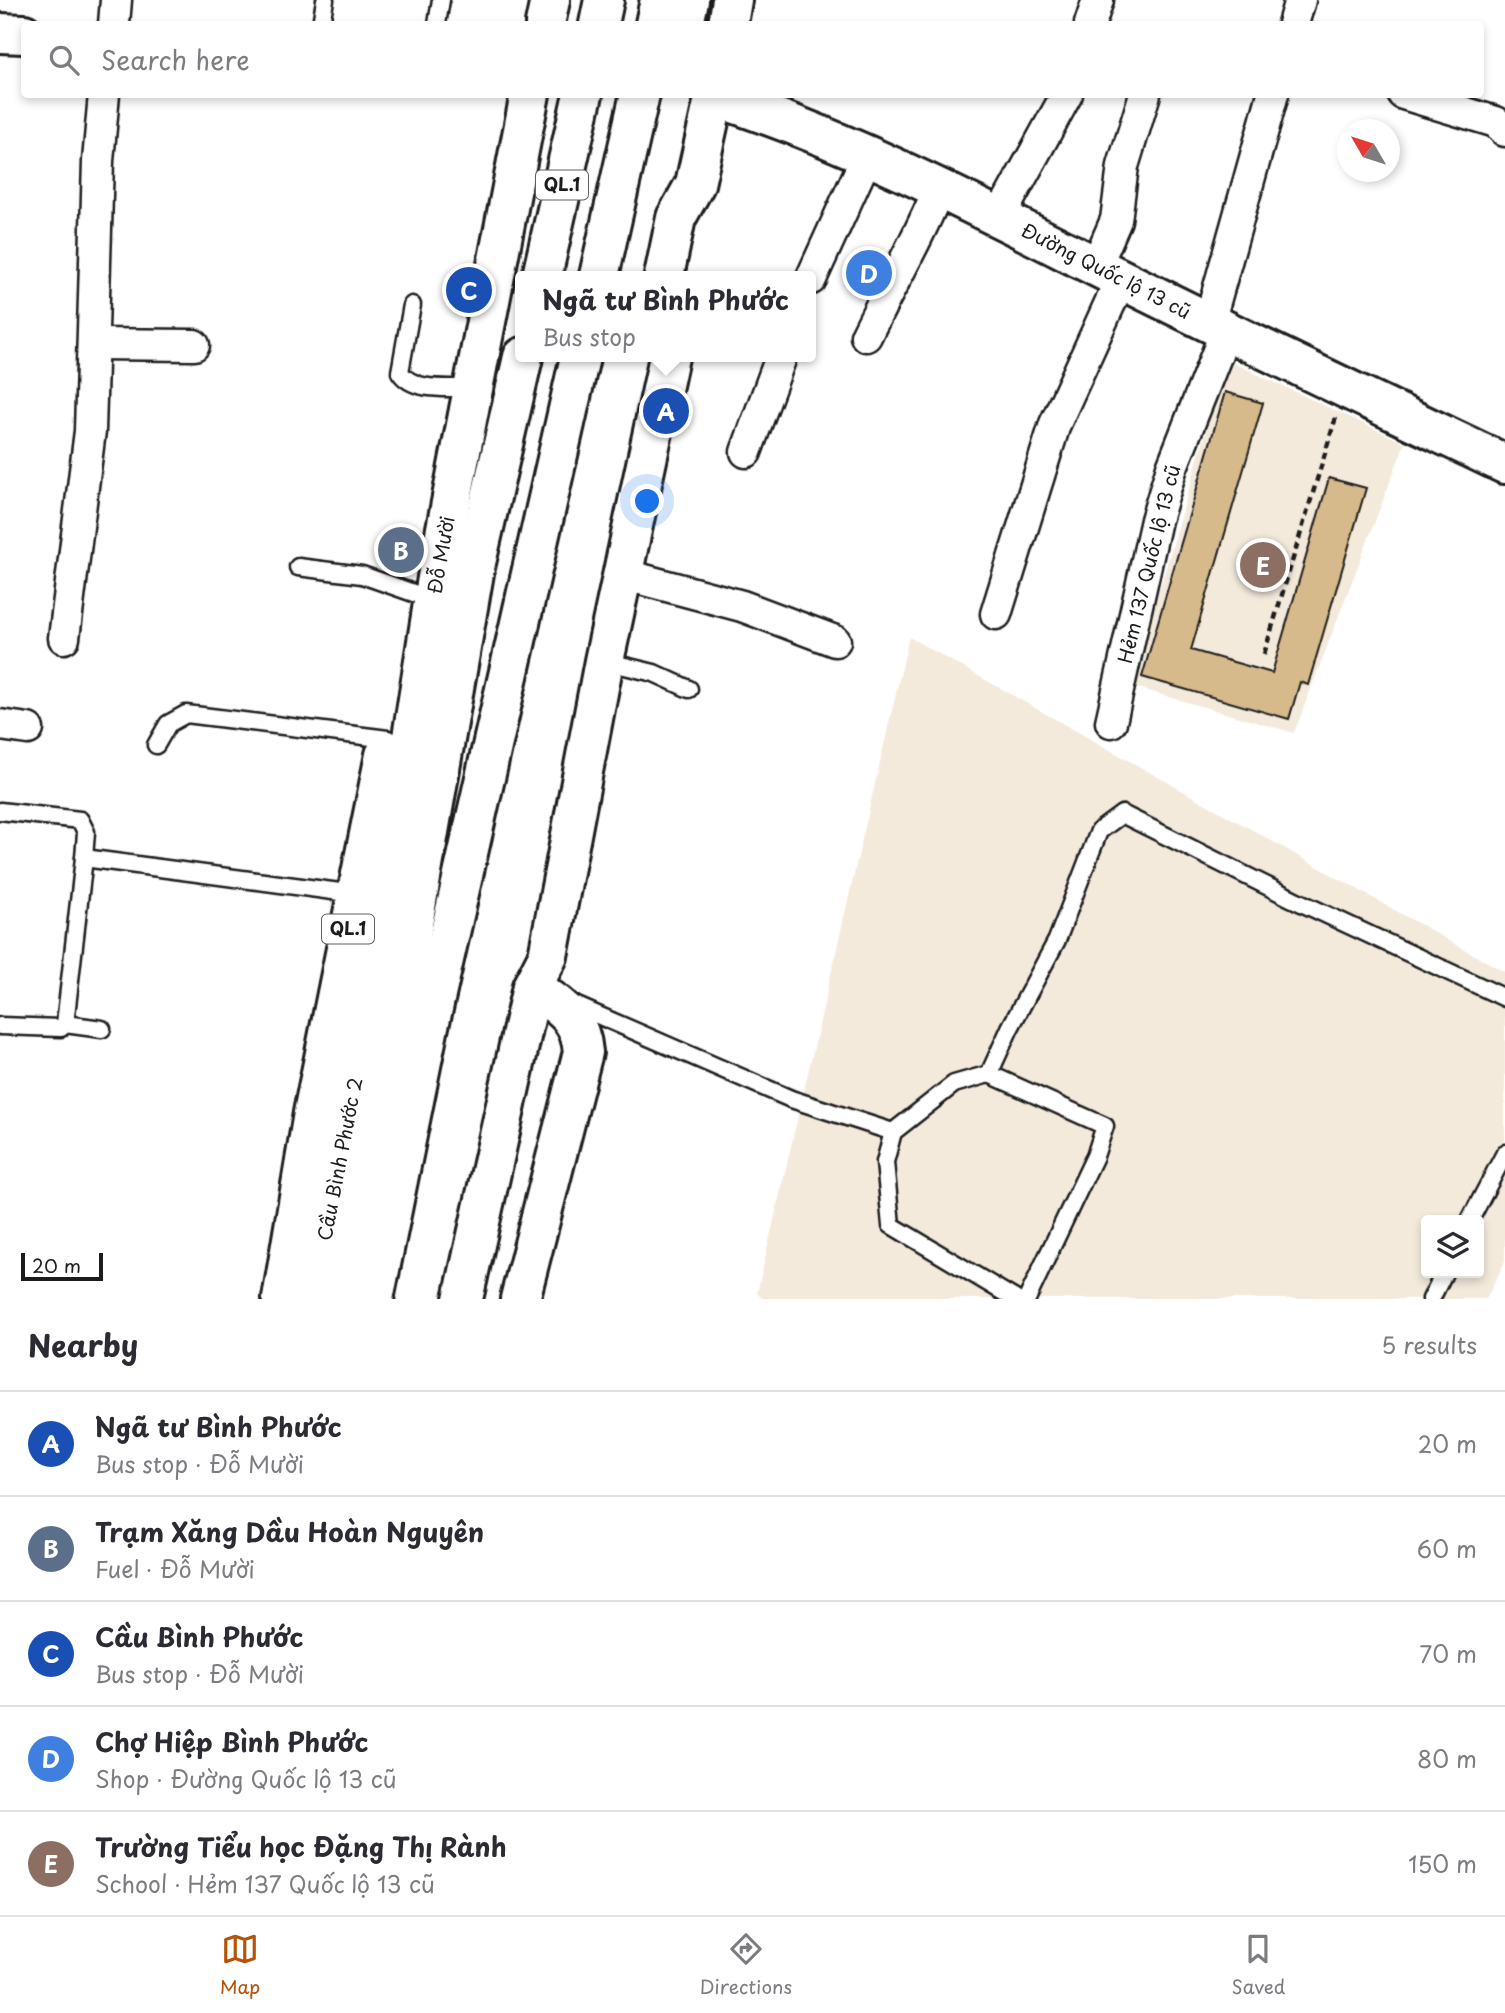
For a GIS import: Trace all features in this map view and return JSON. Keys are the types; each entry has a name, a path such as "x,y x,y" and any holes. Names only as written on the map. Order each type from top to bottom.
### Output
{"main road":[{"path":"546,21 550,0"},
{"path":"574,21 578,0"},
{"path":"600,21 604,0"},
{"path":"656,21 660,0"},
{"path":"685,21 689,0"},
{"path":"728,21 732,0"},
{"path":"0,33 21,34"},
{"name":"QL.1","path":"282,1299 313,1113 404,655 445,576 455,481 529,98"},
{"name":"QL.1","path":"543,271 582,98"},
{"name":"QL.1","path":"600,271 639,98"},
{"path":"687,271 698,220 695,184 709,98"},
{"name":"Đường Quốc lộ 13 cũ","path":"719,98 775,116 939,188 1217,327 1505,464"},
{"path":"665,271 676,218 695,184"},
{"name":"Đỗ Mười","path":"398,1022 445,576 521,362"},
{"name":"QL.1","path":"374,1299 398,1022 579,362"},
{"path":"520,1299 583,1052 581,1031 569,1014 532,987 528,953 647,362"},
{"path":"463,1299 532,987 548,956 604,661 668,362"},
{"name":"Cầu Bình Phước 2","path":"312,1299 398,1022"},
{"name":"Cầu Bình Phước 2","path":"339,1299 398,1022"}],"street":[{"path":"114,21 116,0"},
{"path":"1091,21 1098,0"},
{"path":"1294,21 1300,0"},
{"path":"64,638 90,431 98,161 104,98"},
{"path":"999,218 1065,98"},
{"path":"996,614 1055,424 1108,273 1123,166 1144,98"},
{"name":"Hẻm 137 Quốc lộ 13 cũ","path":"1111,722 1160,507 1217,327 1272,98"},
{"path":"1416,98 1496,122 1505,131"},
{"path":"815,271 867,156"},
{"path":"866,336 900,264 926,222 939,188"},
{"path":"94,344 194,345"},
{"path":"747,452 779,362"},
{"path":"622,574 742,606 835,641"}],"lane":[{"path":"322,21 325,0"},
{"path":"438,21 441,0"},
{"path":"412,304 400,372 406,381 416,385 473,388"},
{"path":"298,567 362,575 445,576"},
{"path":"604,661 654,673 689,689"},
{"path":"156,745 168,724 186,714 388,739"},
{"path":"0,811 80,820 86,832 65,1024 61,1028 0,1026"},
{"path":"989,1074 1057,940 1099,831 1122,814 1293,899 1505,998"},
{"path":"84,858 355,894"},
{"path":"532,987 790,1099 893,1132"},
{"path":"65,1024 102,1029"},
{"path":"1014,1299 891,1225 885,1161 893,1132 954,1084 989,1074 1105,1126 1095,1156 1027,1299"},
{"path":"1473,1215 1505,1153"},
{"path":"1431,1299 1442,1278"}],"path":[{"path":"1264,654 1345,388"}],"shaded area":[{"path":"1227,360 1405,443 1294,733 1131,686"},
{"path":"909,637 1505,972 1505,1262 1486,1299 763,1299 757,1293"}],"building":[{"path":"1225,392 1263,403 1191,650 1272,673 1329,478 1366,488 1308,685 1300,682 1289,719 1142,677"}],"place":[{"name":"Chợ Hiệp Bình Phước","path":"869,273"},
{"name":"Cầu Bình Phước","path":"469,290"},
{"name":"Ngã tư Bình Phước","path":"666,411"},
{"name":"Trạm Xăng Dầu Hoàn Nguyên","path":"401,550"},
{"name":"Trường Tiểu học Đặng Thị Rành","path":"1263,565"}]}
